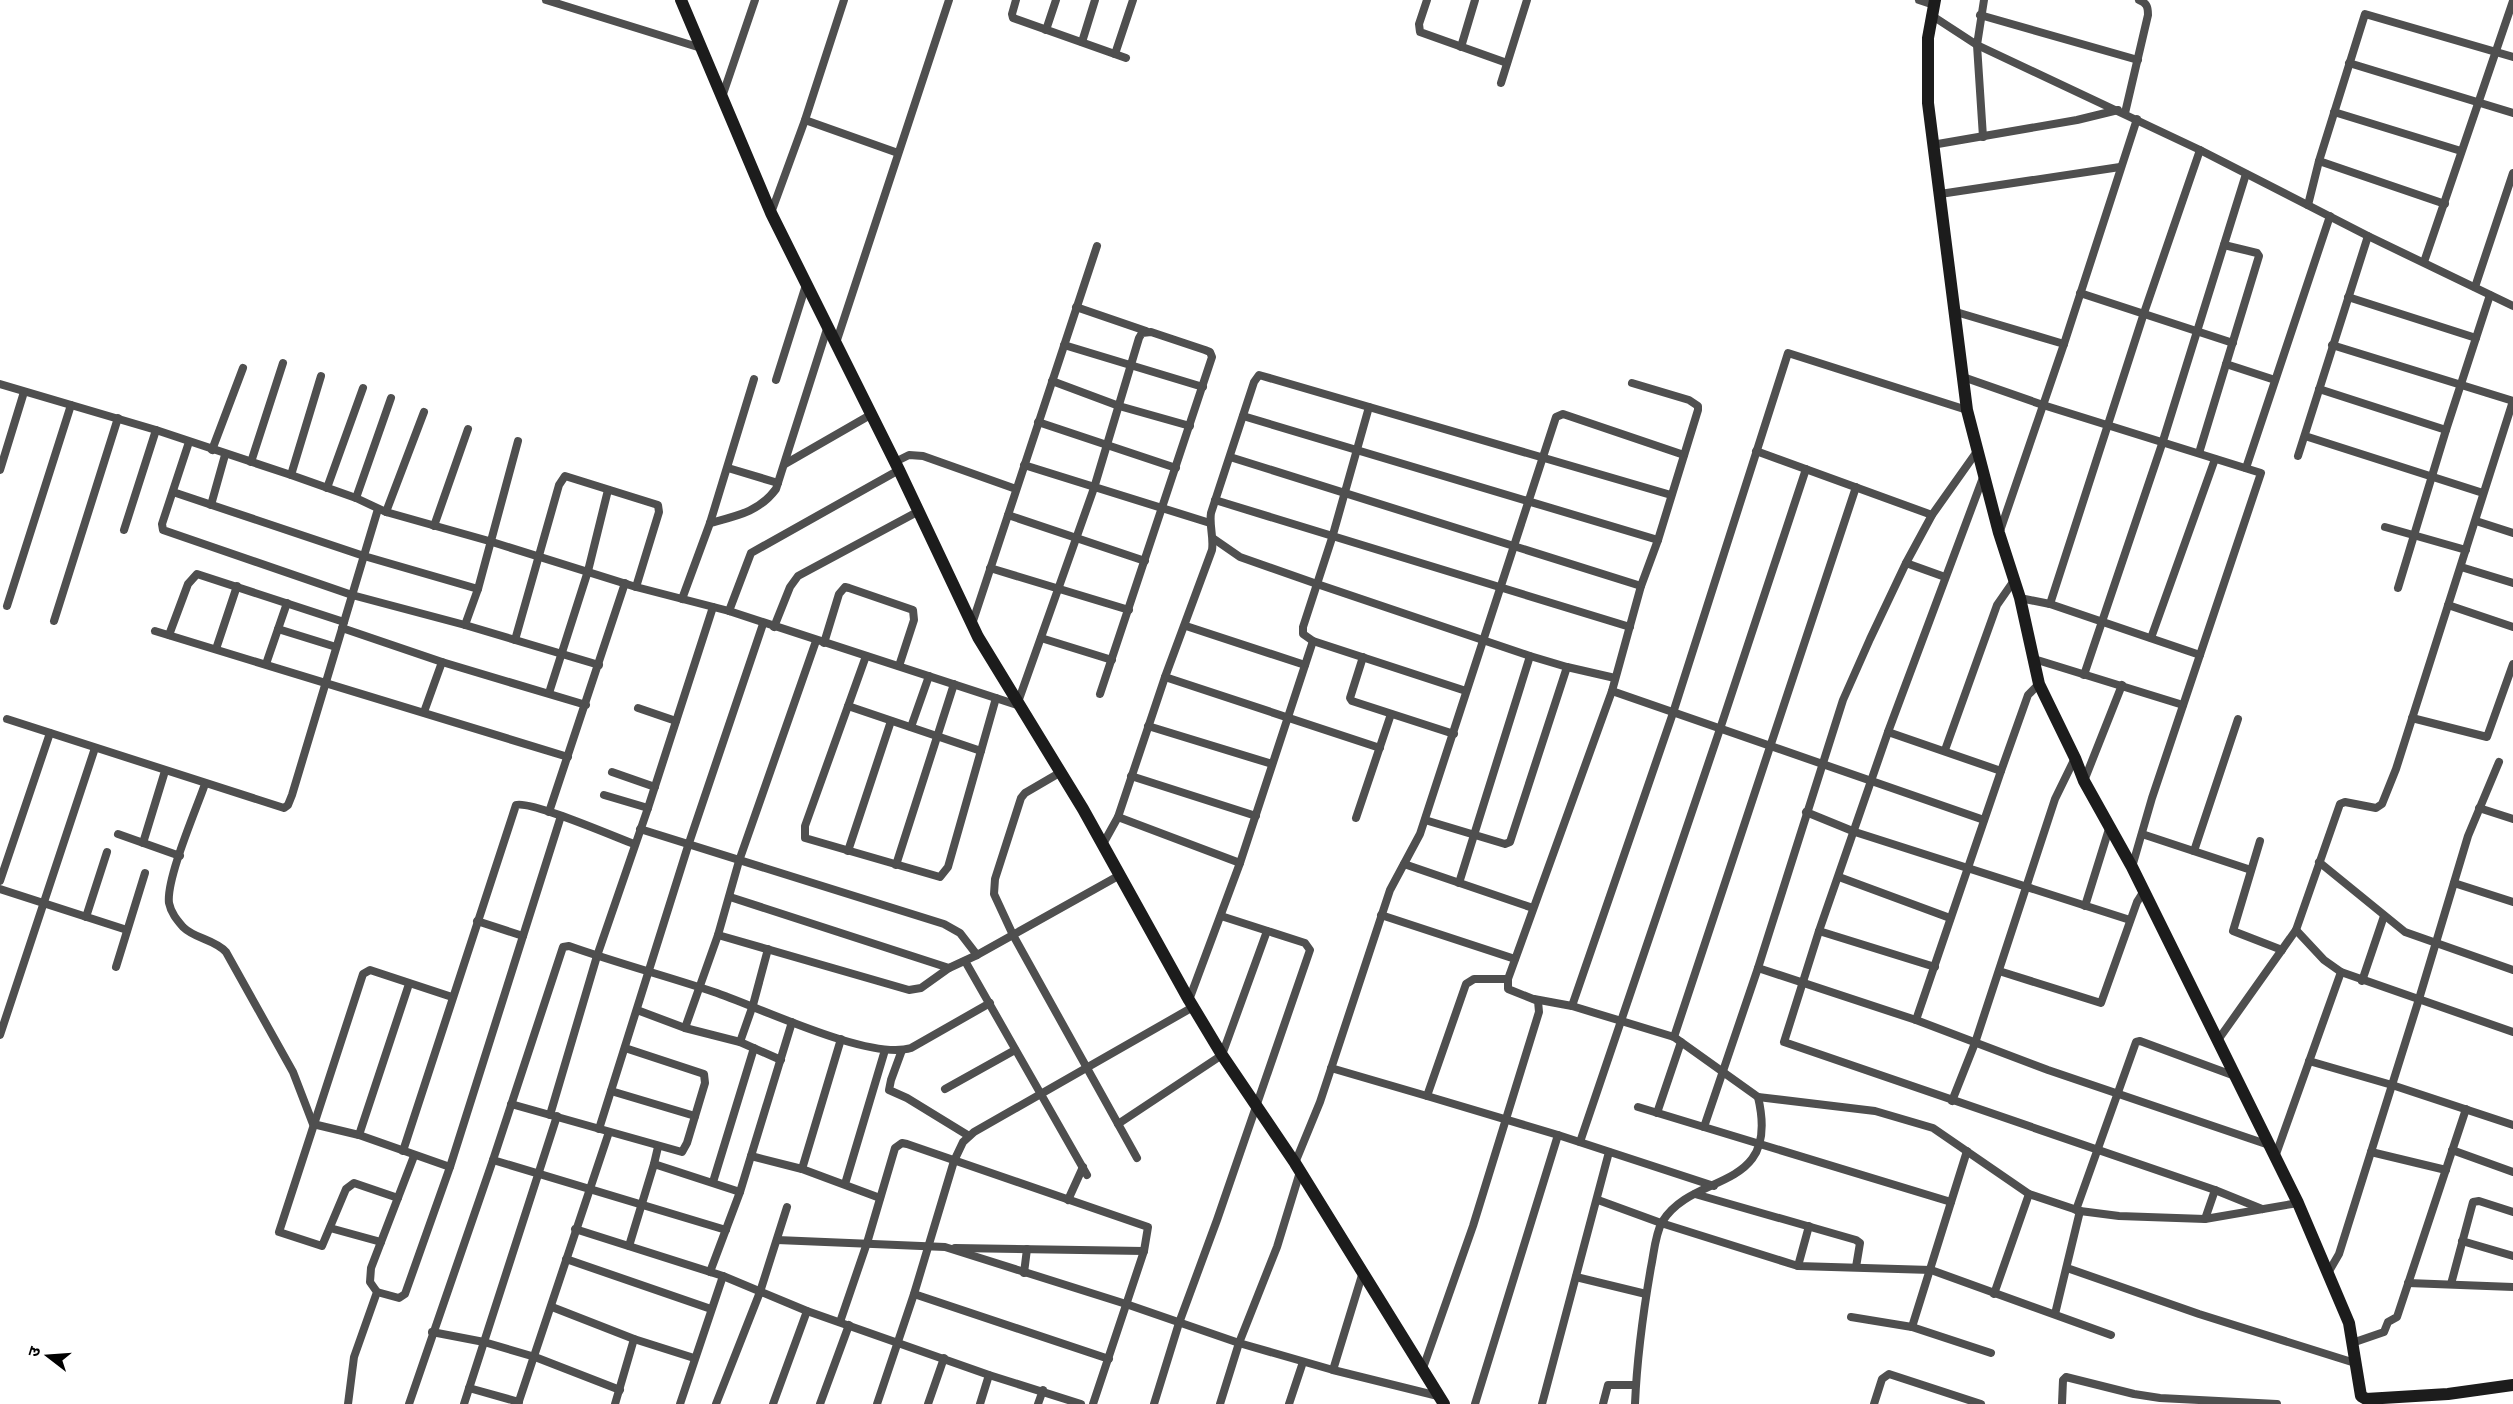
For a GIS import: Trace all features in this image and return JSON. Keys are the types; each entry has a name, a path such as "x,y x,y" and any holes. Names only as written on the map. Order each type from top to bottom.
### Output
{"street":[{"path":"546,0 701,48"},
{"path":"722,97 755,0"},
{"path":"771,213 805,120 844,0"},
{"path":"836,343 949,0"},
{"path":"1016,0 1013,18 1126,58"},
{"path":"1046,30 1056,0"},
{"path":"1082,42 1095,0"},
{"path":"1115,54 1133,0"},
{"path":"1427,0 1419,24 1420,32 1507,63"},
{"path":"1461,47 1475,0"},
{"path":"1501,83 1527,0"},
{"path":"1919,0 1933,7 1977,45 2137,119 2368,236 2513,306"},
{"path":"1983,137 1977,45 1984,0"},
{"path":"2121,112 2138,60 2148,8 2139,0"},
{"path":"2424,262 2513,1"},
{"path":"683,2 771,213 827,329 872,414 972,625 1017,705 1061,772 1103,844 1191,1004 1222,1055 1298,1167 1441,1400"},
{"path":"1933,7 1926,58 1928,103 1967,410 1999,533 2020,598 2039,684 2076,758 2084,781 2132,867 2298,1203 2349,1323 2363,1401 2448,1394 2512,1382"},
{"path":"2308,205 2319,160 2362,17 2366,14 2513,57"},
{"path":"1980,15 2138,60"},
{"path":"2349,63 2513,113"},
{"path":"1932,145 2121,112"},
{"path":"2334,112 2461,151"},
{"path":"1999,533 2064,344 2137,119"},
{"path":"805,120 898,153"},
{"path":"2050,604 2144,313 2200,150"},
{"path":"2319,160 2445,204"},
{"path":"1940,194 2120,167"},
{"path":"2475,287 2513,173"},
{"path":"2084,675 2162,444 2246,174"},
{"path":"2246,468 2330,216"},
{"path":"2298,456 2368,236"},
{"path":"2199,453 2259,255 2224,245"},
{"path":"972,625 1096,246"},
{"path":"776,380 806,285"},
{"path":"2080,293 2233,343"},
{"path":"2398,588 2490,295"},
{"path":"2348,297 2476,338"},
{"path":"1076,308 1210,352 1211,363 1100,694"},
{"path":"1956,312 2064,344"},
{"path":"711,523 744,514 758,507 768,499 778,483 827,329"},
{"path":"1017,705 1094,488 1139,338 1146,331"},
{"path":"1064,345 1203,387"},
{"path":"2218,1040 2296,930 2340,804 2345,802 2376,808 2382,804 2476,521 2483,493 2510,420 2513,401 2332,345"},
{"path":"1572,1006 1673,712 1788,352 1967,410"},
{"path":"251,462 283,363"},
{"path":"2226,364 2275,380"},
{"path":"212,450 243,368"},
{"path":"1103,844 1118,817 1165,677 1186,626 1214,539 1210,523 1215,500 1254,382 1259,375 1671,495"},
{"path":"291,475 321,376"},
{"path":"1963,377 2162,444 2260,472 2262,475 2183,705 2132,867"},
{"path":"682,599 711,523 754,379"},
{"path":"1052,381 1119,406 1190,426"},
{"path":"1422,1371 1473,1226 1539,1012 1538,1001 1508,989 1508,980 1612,691 1641,586 1658,540 1698,406 1689,400 1632,383"},
{"path":"0,384 156,430 356,498 382,510 625,584 729,611 763,624 1017,705"},
{"path":"327,488 363,388"},
{"path":"2319,389 2446,430"},
{"path":"0,470 24,392"},
{"path":"356,498 392,398"},
{"path":"7,606 71,405"},
{"path":"1369,407 1332,538 1303,627 1306,638 1466,691"},
{"path":"7,719 284,808 288,805 364,556 424,412"},
{"path":"785,464 872,414"},
{"path":"1220,1404 1239,1343 1277,1247 1298,1167 1381,915 1390,890 1416,843 1425,820 1482,640 1515,547 1528,500 1559,414 1684,455"},
{"path":"1243,416 1658,540"},
{"path":"54,621 118,418"},
{"path":"1038,422 1176,468"},
{"path":"434,526 468,429"},
{"path":"124,530 156,430"},
{"path":"2305,436 2483,493"},
{"path":"465,625 478,589 489,541 519,441"},
{"path":"189,442 162,524 163,530 352,595 465,625 599,665"},
{"path":"1704,1127 1758,968 1821,763 1854,675 1906,563 1932,515 1978,450"},
{"path":"1756,451 1932,515"},
{"path":"211,505 225,455"},
{"path":"729,611 751,553 897,466 909,455 923,456 1016,489"},
{"path":"1230,457 1641,586"},
{"path":"2151,638 2215,459"},
{"path":"1024,465 1210,523"},
{"path":"728,468 778,483"},
{"path":"1580,1142 1806,469"},
{"path":"1984,475 1871,780 1855,832 1819,931 1784,1040 1785,1044 2097,1149 2262,1209"},
{"path":"515,640 561,480 565,476 655,504 659,508 636,587"},
{"path":"1657,1113 1677,1040 1769,747 1856,487"},
{"path":"549,693 588,571 608,490"},
{"path":"173,492 364,556 478,589"},
{"path":"1215,500 1332,538 1630,627"},
{"path":"774,627 789,587 798,576 919,511"},
{"path":"1008,515 1145,561"},
{"path":"2476,521 2513,533"},
{"path":"2385,527 2466,550"},
{"path":"1214,539 1240,557 1317,584 1567,668 1615,678"},
{"path":"1906,563 1945,577"},
{"path":"2461,567 2513,583"},
{"path":"990,568 1129,610"},
{"path":"170,635 192,577 197,574 205,575 442,662 586,705"},
{"path":"1946,750 1997,605 2013,582"},
{"path":"549,812 625,584"},
{"path":"216,649 237,586"},
{"path":"685,1028 718,935 739,861 820,642 844,587 913,610 914,620 899,666"},
{"path":"2020,598 2050,604 2200,655"},
{"path":"266,664 286,603"},
{"path":"2448,605 2513,627"},
{"path":"464,1404 538,1172 597,956 713,607"},
{"path":"599,1129 688,846 763,624"},
{"path":"1186,626 1305,665"},
{"path":"278,629 336,648"},
{"path":"156,631 568,757"},
{"path":"1041,638 1112,660"},
{"path":"877,1404 914,1294 958,1149 969,1136 1089,1068 1191,1004 1313,641"},
{"path":"866,656 804,833 805,838 940,877 948,867 996,698"},
{"path":"1459,883 1530,656"},
{"path":"1363,657 1350,698 1352,701 1454,734"},
{"path":"2034,658 2183,705"},
{"path":"424,712 442,662"},
{"path":"2412,718 2488,737 2513,664"},
{"path":"1425,820 1505,844 1510,842 1567,668"},
{"path":"911,727 928,676"},
{"path":"1165,677 1380,748"},
{"path":"896,865 954,684"},
{"path":"1916,1020 2028,695 2039,684"},
{"path":"2084,781 2122,685"},
{"path":"1612,691 1984,820"},
{"path":"848,706 981,751"},
{"path":"638,708 676,720"},
{"path":"1356,818 1391,714"},
{"path":"2194,851 2238,720"},
{"path":"848,851 891,721"},
{"path":"1148,726 1272,764"},
{"path":"1888,732 1946,750 2001,771"},
{"path":"0,881 50,733"},
{"path":"0,1035 94,748"},
{"path":"1952,1101 1975,1043 2055,799 2076,758"},
{"path":"2328,1273 2339,1254 2420,999 2468,836 2499,762"},
{"path":"143,843 165,771"},
{"path":"612,772 655,787"},
{"path":"1061,772 1030,790 1021,798 995,879 994,894 1012,935 1089,1068 1137,1158"},
{"path":"1131,776 1256,816"},
{"path":"205,784 180,856 169,896 170,906 174,916 187,931 216,943 226,952 286,1057 299,1084 313,1124"},
{"path":"604,795 648,808"},
{"path":"403,1151 516,805 523,804 549,812 634,844"},
{"path":"2479,808 2513,819"},
{"path":"1806,812 1855,832 2130,920"},
{"path":"414,1156 369,1276 377,1292 399,1298 403,1298 450,1167 561,816"},
{"path":"1118,817 1240,863"},
{"path":"640,829 951,927 960,933 977,955"},
{"path":"2085,906 2109,829"},
{"path":"118,834 180,856"},
{"path":"2142,834 2251,870"},
{"path":"2260,841 2233,932 2282,950"},
{"path":"86,917 107,852"},
{"path":"2319,862 2405,932 2513,970"},
{"path":"1404,864 1533,908"},
{"path":"116,967 145,873"},
{"path":"718,935 909,990 921,988 949,968 965,962 1120,875"},
{"path":"1839,877 1950,918"},
{"path":"2454,883 2513,902"},
{"path":"0,889 127,930"},
{"path":"1999,971 2100,1003 2130,920 2144,891"},
{"path":"730,897 949,968"},
{"path":"1381,915 1515,959"},
{"path":"1154,1404 1179,1323 1258,1105 1310,950 1305,943 1221,916"},
{"path":"2362,981 2384,916"},
{"path":"477,921 523,936"},
{"path":"2296,930 2324,960 2341,972 2513,1032"},
{"path":"1118,1124 1222,1055 1267,931"},
{"path":"1819,931 1935,967"},
{"path":"409,1404 432,1332 494,1160 563,947 569,946 650,971 753,1005 792,1022 842,1039 885,1050 911,1048 990,1003"},
{"path":"740,1042 768,949"},
{"path":"965,962 1085,1171 1068,1200"},
{"path":"1758,968 1916,1020 2117,1094 2269,1145"},
{"path":"398,1198 354,1183 350,1184 324,1242 319,1247 279,1232 363,974 370,970 452,997"},
{"path":"2275,1157 2341,972"},
{"path":"1427,1096 1466,984 1474,979 1508,980"},
{"path":"359,1135 409,984"},
{"path":"1533,999 1572,1006 1677,1040 1758,1097 1875,1111 1933,1128 2029,1194 2078,1211 2119,1216 2205,1219 2298,1203"},
{"path":"637,1010 685,1028 740,1042 781,1060"},
{"path":"710,1272 740,1192 792,1022"},
{"path":"802,1168 842,1039"},
{"path":"2055,1314 2078,1211 2134,1044 2138,1041 2235,1076"},
{"path":"512,1104 682,1152 687,1143 705,1083 705,1074 625,1048"},
{"path":"713,1182 754,1048"},
{"path":"845,1184 885,1050"},
{"path":"902,1050 889,1090 907,1098 969,1136"},
{"path":"945,1089 1015,1050"},
{"path":"2308,1061 2392,1085 2513,1125"},
{"path":"1331,1068 1558,1135 1714,1186"},
{"path":"611,1091 695,1116"},
{"path":"1635,1404 1638,1343 1661,1224 1674,1209 1695,1194 1745,1168 1758,1144 1761,1127 1758,1097"},
{"path":"1638,1107 1951,1202"},
{"path":"2352,1342 2384,1332 2388,1322 2397,1317 2466,1109"},
{"path":"313,1124 359,1135 450,1167"},
{"path":"469,1388 518,1403 536,1357 575,1229 609,1132"},
{"path":"1476,1404 1558,1135"},
{"path":"840,1322 898,1144 907,1144 1148,1227 1144,1251 1093,1404"},
{"path":"629,1246 658,1147"},
{"path":"2452,1150 2513,1172"},
{"path":"1912,1327 1967,1151"},
{"path":"1542,1404 1609,1152"},
{"path":"2371,1152 2446,1170"},
{"path":"751,1156 802,1168 880,1198"},
{"path":"494,1160 726,1230"},
{"path":"654,1164 740,1192"},
{"path":"2205,1219 2215,1190"},
{"path":"1695,1194 1859,1242 1856,1267"},
{"path":"1994,1294 2029,1194"},
{"path":"1598,1200 1661,1224 1798,1266 1930,1270 2111,1335"},
{"path":"2451,1284 2475,1201 2513,1212"},
{"path":"716,1404 760,1292 787,1207"},
{"path":"1798,1266 1809,1226"},
{"path":"330,1228 381,1242"},
{"path":"575,1229 723,1276 807,1311 989,1375 1082,1404"},
{"path":"777,1240 945,1247 1144,1251"},
{"path":"2462,1241 2513,1256"},
{"path":"945,1247 1126,1304 1239,1343 1423,1393 1441,1400"},
{"path":"1024,1273 1027,1249"},
{"path":"566,1259 711,1309"},
{"path":"2067,1268 2199,1314 2355,1363"},
{"path":"1333,1370 1363,1272"},
{"path":"680,1404 723,1276"},
{"path":"1576,1277 1646,1294"},
{"path":"2408,1283 2513,1287"},
{"path":"348,1404 354,1357 377,1292"},
{"path":"914,1294 1109,1359"},
{"path":"552,1307 634,1339 694,1358"},
{"path":"773,1404 807,1311"},
{"path":"1851,1317 1912,1327 1991,1353"},
{"path":"820,1404 849,1325"},
{"path":"432,1332 484,1342 536,1357 620,1390"},
{"path":"615,1404 634,1339"},
{"path":"928,1404 944,1358"},
{"path":"1289,1404 1303,1362"},
{"path":"1874,1404 1882,1379 1889,1374 1955,1400 1981,1404"},
{"path":"980,1404 989,1375"},
{"path":"2062,1404 2063,1380 2066,1377 2160,1398 2277,1404"},
{"path":"1603,1404 1608,1385 1635,1385"},
{"path":"1038,1404 1043,1390"},
{"path":"1419,1404 1423,1393"}]}
